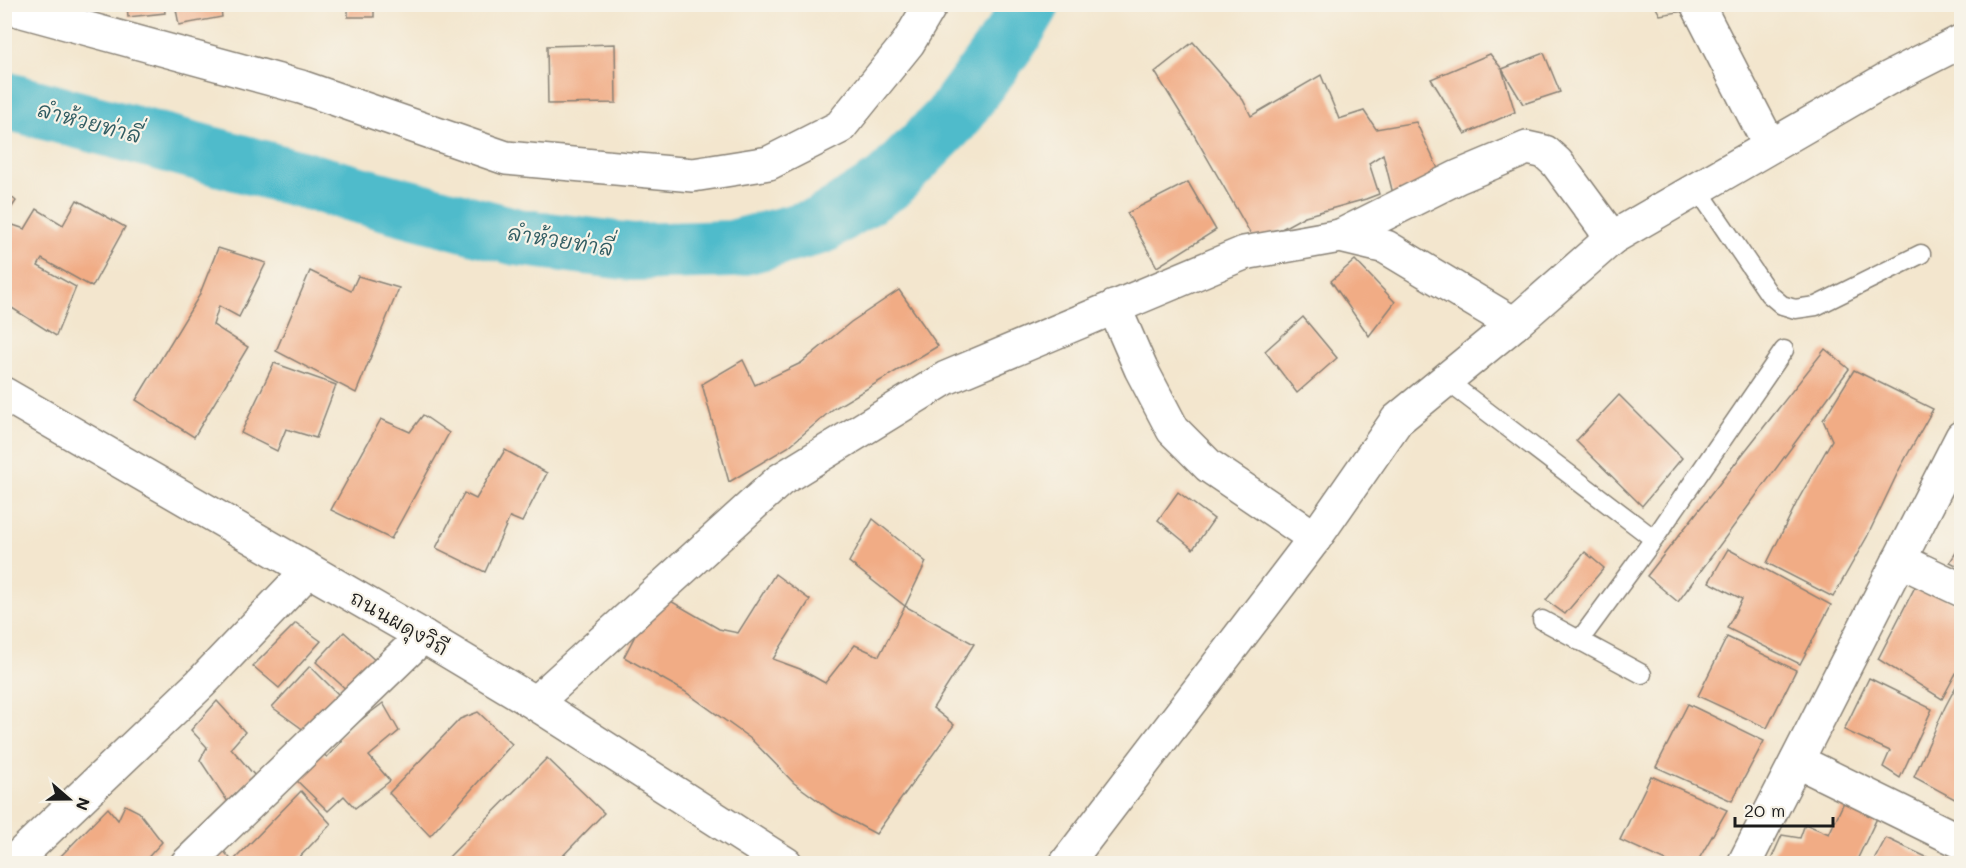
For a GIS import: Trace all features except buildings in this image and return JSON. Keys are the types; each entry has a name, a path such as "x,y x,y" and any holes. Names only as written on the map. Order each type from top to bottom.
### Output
{"street":[{"path":"4,6 301,87 506,158 693,175 769,163 840,127 908,43 931,4"},
{"path":"1697,4 1770,146"},
{"path":"1066,864 1315,538 1397,420 1447,381 1612,238 1887,79 1962,41"},
{"path":"536,703 780,480 945,378 1244,253 1340,236 1458,177 1527,148 1545,152 1557,163 1612,238"},
{"path":"1340,236 1386,248 1514,324"},
{"path":"1114,307 1141,369 1173,430 1209,466 1315,538"},
{"name":"ถนนผดุงวิถี","path":"4,394 536,703 786,864"},
{"path":"1744,864 1962,436"},
{"path":"1899,560 1962,590"},
{"path":"11,864 200,684 308,571"},
{"path":"187,864 423,636"},
{"path":"1797,761 1962,842"}],"lane":[{"path":"1697,188 1769,294 1782,304 1795,309 1816,306 1921,254"},
{"path":"1579,640 1654,539 1784,350"},
{"path":"1447,381 1654,539"},
{"path":"1542,620 1642,674"}],"waterway":[{"name":"ลำห้วยท่าลี่","path":"4,100 517,237 632,252 732,249 820,226 888,183 951,119 1014,33 1031,4"}]}
